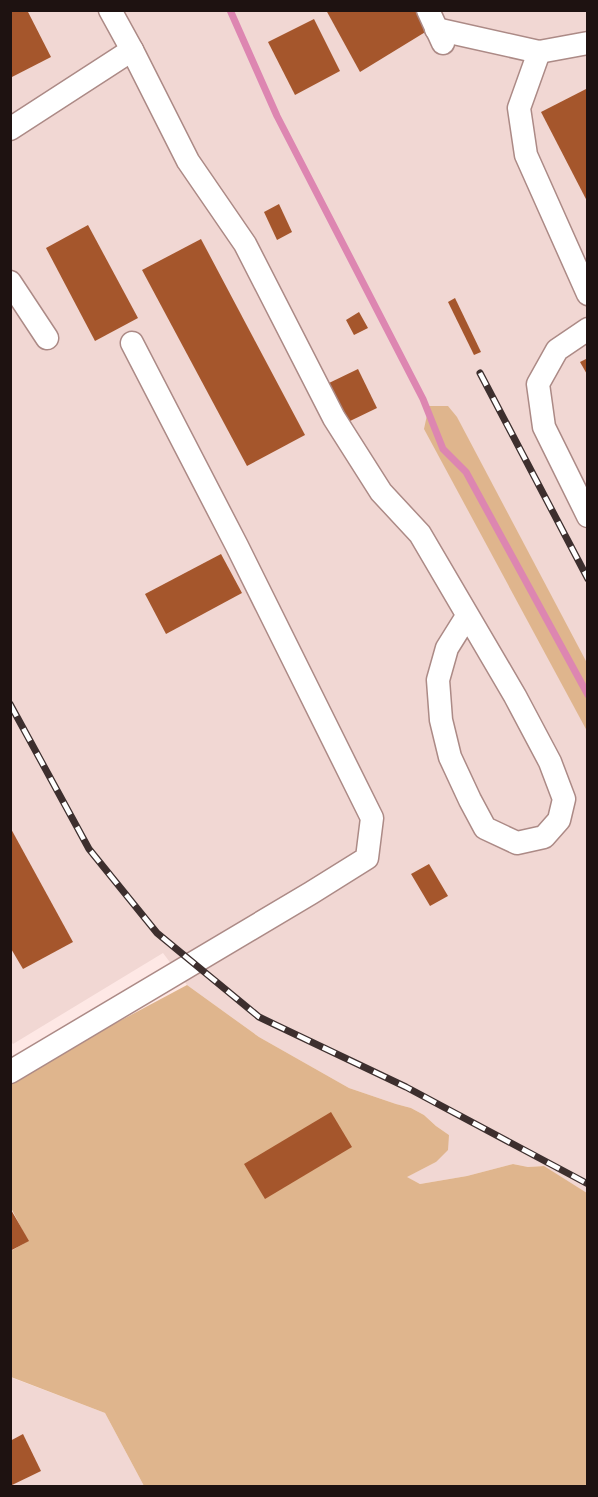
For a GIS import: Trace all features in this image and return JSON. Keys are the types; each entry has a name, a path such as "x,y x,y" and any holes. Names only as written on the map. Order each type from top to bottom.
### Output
{"lane":[{"path":"110,10 188,161 245,244 334,418 381,492 420,534 515,696 550,762 564,799 560,820 543,837 517,843 485,828 450,757 441,720 438,680 447,648 467,615"},
{"path":"436,28 539,52 588,43"},
{"path":"10,129 132,50"},
{"path":"539,52 519,108 526,155 588,294"},
{"path":"10,282 47,338"},
{"path":"588,330 557,350 538,384 544,427 588,516"},
{"path":"10,1072 367,858 372,818 237,546 132,344"}],"shaded area":[{"path":"11,11 587,11 587,1193 543,1166 528,1167 513,1164 467,1176 420,1184 406,1177 436,1162 449,1135 424,1115 411,1108 349,1088 259,1037 187,985 163,953 13,1044 11,1042"},
{"path":"429,406 448,406 457,417 587,663 587,731 424,429"},
{"path":"187,985 259,1037 349,1088 411,1108 424,1115 449,1135 448,1150 436,1162 407,1177 420,1184 467,1176 513,1164 528,1167 544,1166 587,1193 587,1486 144,1486 105,1413 11,1377 11,1251 28,1241 11,1208 10,1082 28,1070"},
{"path":"10,1377 105,1413 144,1486 11,1486"}],"building":[{"path":"10,10 27,10 51,57 10,78"},
{"path":"326,10 417,10 427,31 360,72"},
{"path":"314,19 340,71 295,95 268,42"},
{"path":"588,88 588,203 541,112"},
{"path":"279,204 292,232 277,240 264,212"},
{"path":"88,225 138,318 95,341 46,248"},
{"path":"201,239 305,435 247,466 142,270"},
{"path":"455,298 481,352 474,355 448,302"},
{"path":"359,312 368,328 354,335 346,320"},
{"path":"588,358 588,376 580,362"},
{"path":"358,369 377,408 348,422 329,383"},
{"path":"221,554 242,593 166,634 145,594"},
{"path":"10,827 73,942 23,969 10,947"},
{"path":"429,864 448,896 430,906 411,874"},
{"path":"331,1112 352,1147 265,1199 244,1164"},
{"path":"10,1208 29,1241 10,1251"},
{"path":"23,1434 41,1471 10,1486 10,1441"}],"waterway":[{"path":"230,10 277,116 423,399 443,449 466,472 588,695"}],"railway":[{"path":"480,373 588,579"},
{"path":"10,704 89,849 157,933 259,1017 406,1087 588,1184"}]}
